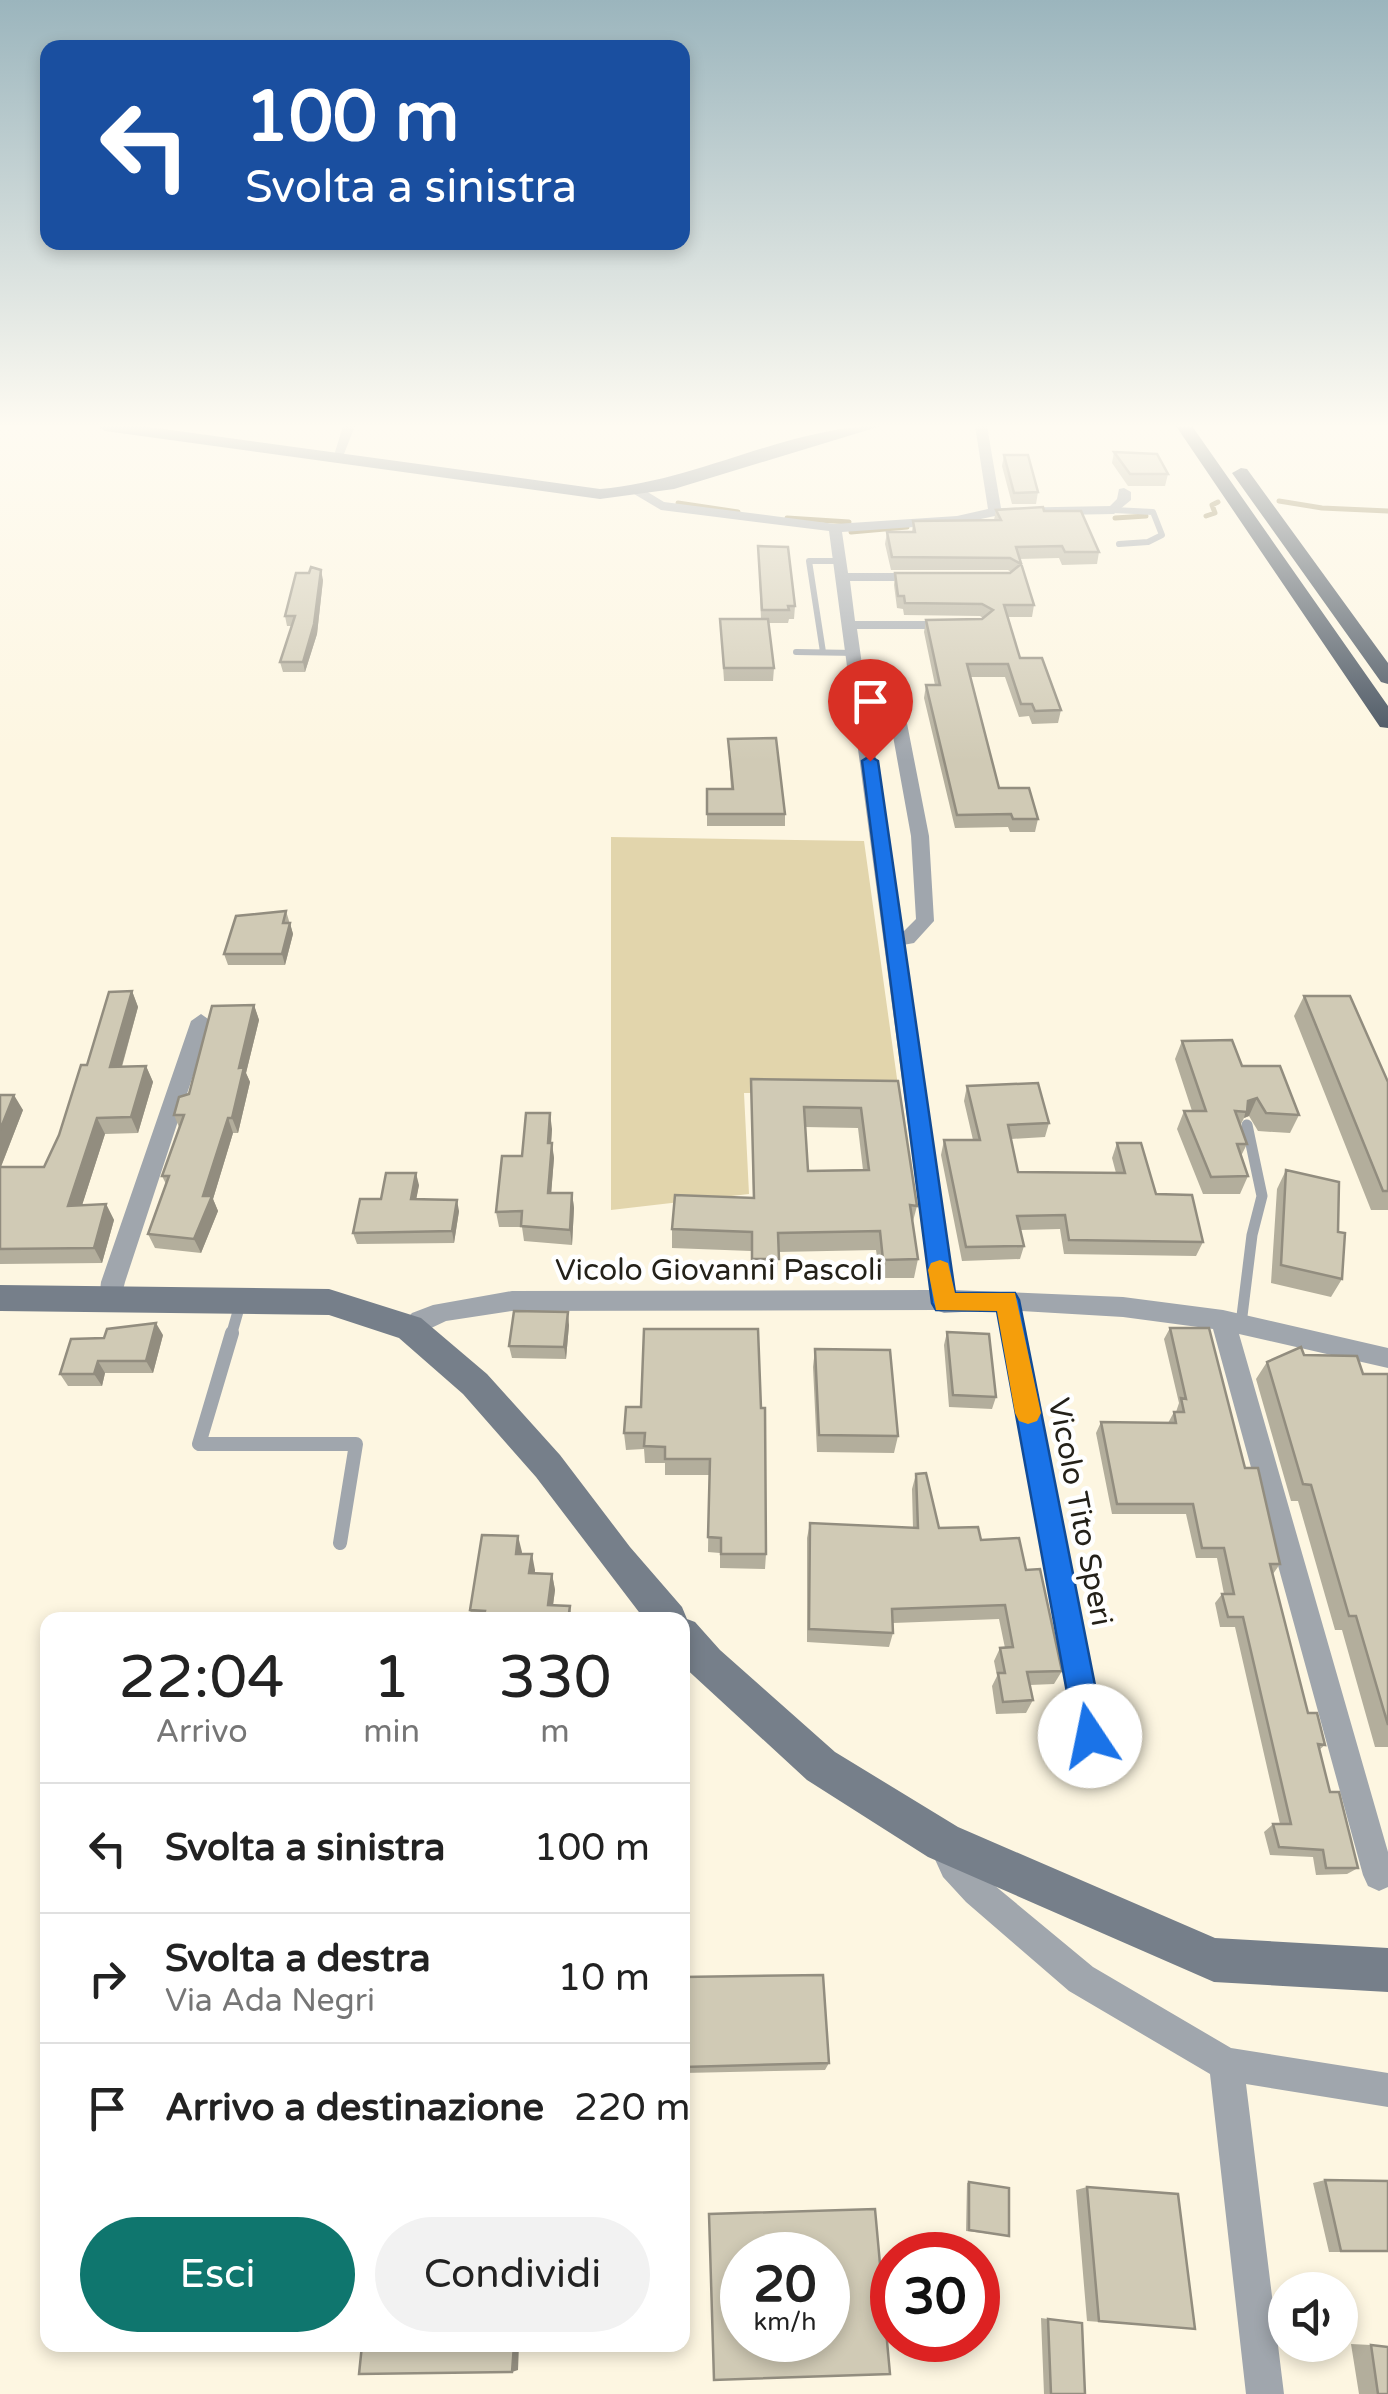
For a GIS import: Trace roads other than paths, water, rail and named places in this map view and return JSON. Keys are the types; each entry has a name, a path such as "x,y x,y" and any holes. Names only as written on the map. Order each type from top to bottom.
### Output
{"highway":[{"path":"1261,538 1388,722"},
{"path":"1288,538 1388,678"}],"street":[{"path":"837,538 856,653 944,1303"},
{"path":"842,569 935,577"},
{"path":"850,625 980,624"},
{"path":"861,690 880,697 897,713 920,836 926,893 924,921 906,940 892,938"},
{"path":"111,1299 113,1282 201,1020"},
{"path":"0,1298 329,1302 410,1328 474,1384 548,1466 663,1612"},
{"name":"Vicolo Giovanni Pascoli","path":"410,1328 422,1318 445,1310 512,1302 1007,1300 1123,1307 1232,1322 1388,1358"},
{"name":"Vicolo Tito Speri","path":"1007,1300 1090,1736"},
{"path":"1232,1322 1379,1875"},
{"path":"690,1644 821,1766 942,1842 1214,1960 1388,1970"},
{"path":"942,1842 954,1866 977,1891 1081,1979 1226,2064 1388,2090"},
{"path":"1226,2064 1264,2394"}],"lane":[{"path":"1119,544 1157,538"},
{"path":"823,652 808,561 842,569"},
{"path":"796,652 856,653"},
{"path":"1232,1322 1262,1196 1247,1124"},
{"path":"241,1301 199,1444 356,1444 340,1542"}]}
